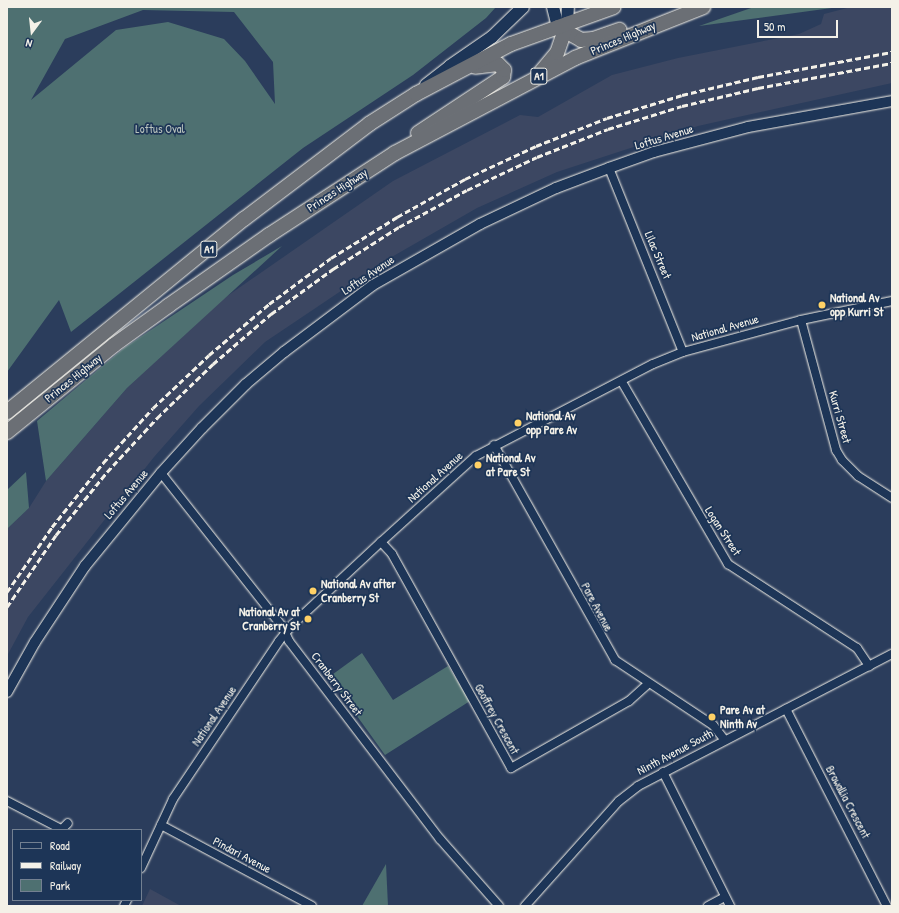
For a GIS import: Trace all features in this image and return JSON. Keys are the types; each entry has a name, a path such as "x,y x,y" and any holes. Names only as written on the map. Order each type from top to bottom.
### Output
{"highway":[{"name":"Princes Highway","path":"7,412 316,162 416,94 511,44 563,28 614,7"},
{"name":"Princes Highway","path":"7,432 114,345 168,306 269,235 395,153 575,58 696,9"},
{"path":"529,81 552,61 563,28 577,39 590,40 696,9"},
{"path":"395,153 433,121 500,81 504,74 503,68 495,64 463,69"}],"main road":[{"path":"416,94 445,69 492,37 523,7"},
{"path":"553,7 563,28"},
{"path":"563,28 568,7"}],"street":[{"name":"Loftus Avenue","path":"7,692 35,642 85,566 161,473 246,384 284,352 373,285 480,224 556,188 654,152 748,127 892,101"},
{"name":"Lilac Street","path":"609,168 683,352"},
{"name":"National Avenue","path":"142,866 160,825 188,775 286,632 381,542 476,456 494,445 622,382 653,364 683,352 801,320 892,301"},
{"name":"Kurri Street","path":"801,320 836,450 842,460 858,476 892,498"},
{"name":"Logan Street","path":"622,382 711,538 728,564 857,648 869,666"},
{"name":"Pare Avenue","path":"494,445 605,647 615,660 648,684 713,725 724,739"},
{"name":"Cranberry Street","path":"161,473 286,632 297,652 426,820 473,879 499,906"},
{"name":"Geoffrey Crescent","path":"381,542 392,554 511,768 629,701 648,684"},
{"name":"Ninth Avenue South","path":"525,906 629,792 724,739 786,709 892,654"},
{"name":"Browallia Crescent","path":"786,709 887,906"},
{"path":"663,772 730,906"},
{"path":"7,801 64,827"},
{"name":"Pindari Avenue","path":"160,825 312,906"},
{"path":"708,906 725,897"}],"shaded area":[{"path":"851,7 892,7 892,83 698,126 557,172 477,208 390,258 265,342 199,406 154,457 28,617 7,656 7,529 29,508 46,481 127,388 223,299 393,181 520,115 538,117 612,75 678,58 799,34 821,24 824,14"},
{"path":"150,889 181,906 142,906"}],"green space":[{"name":"Loftus Oval","path":"7,7 496,7 486,18 413,75 303,148 71,332 59,300 7,372","holes":["143,10 234,12 273,62 275,104 245,61 224,39 168,22 116,30 31,100 65,39"]},
{"path":"754,7 839,7 699,26"},
{"path":"282,246 127,388 46,481 37,421 124,348 233,275"},
{"path":"26,472 29,508 7,529 7,490"},
{"path":"362,653 393,700 448,666 470,701 385,755 329,677"},
{"path":"386,864 388,906 362,906"}],"railway":[{"path":"7,592 52,527 103,463 153,408 209,355 269,304 331,258 397,217 465,179 536,146 607,118 682,95 758,77 892,52"},
{"path":"7,607 56,535 107,472 157,418 213,364 271,314 333,269 399,227 467,190 537,157 608,129 682,106 758,88 892,63"}],"place":[{"name":"National Av opp Kurri St","path":"822,305"},
{"name":"National Av opp Pare Av","path":"518,423"},
{"name":"National Av at Pare St","path":"478,465"},
{"name":"National Av after Cranberry St","path":"313,591"},
{"name":"National Av at Cranberry St","path":"308,619"},
{"name":"Pare Av at Ninth Av","path":"712,717"}]}
